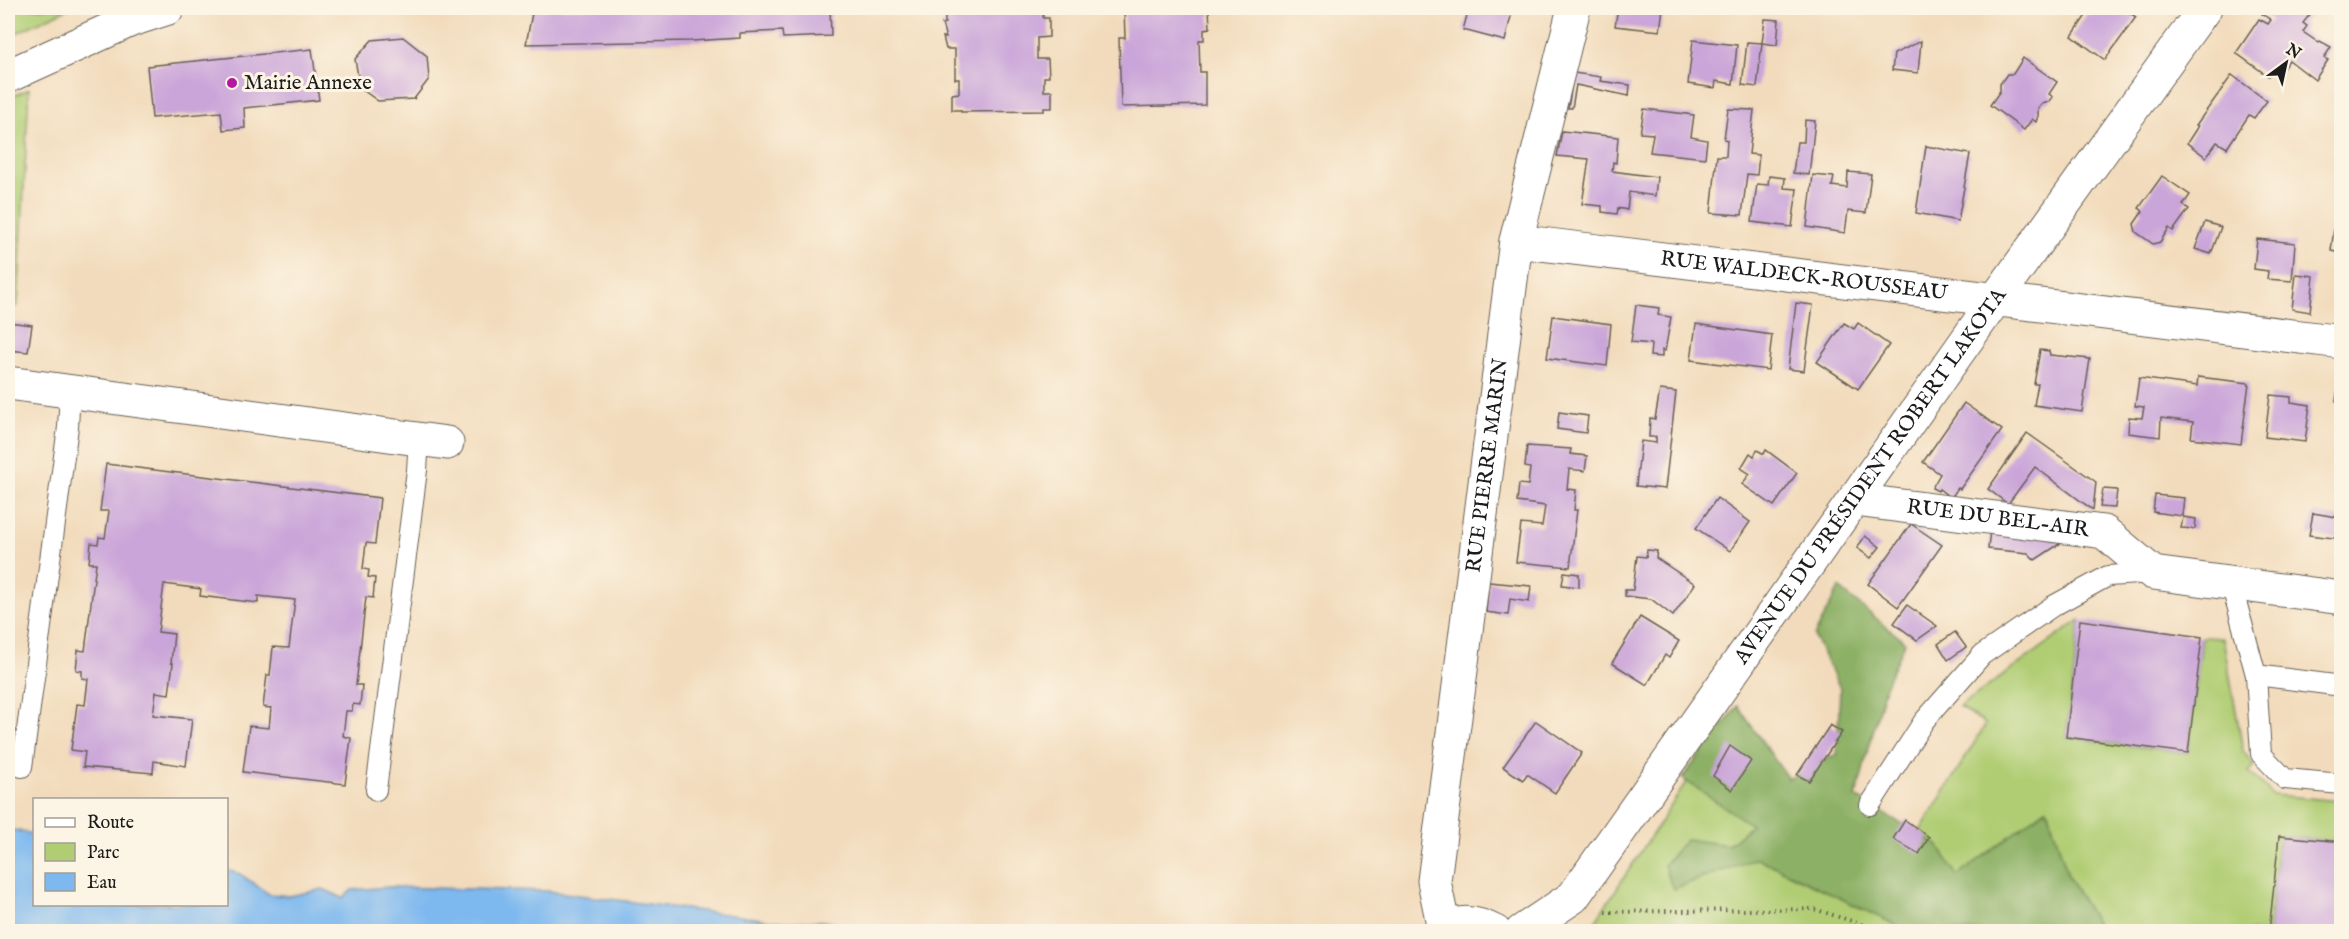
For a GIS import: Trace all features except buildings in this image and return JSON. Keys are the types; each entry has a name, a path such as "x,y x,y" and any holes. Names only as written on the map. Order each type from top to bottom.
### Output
{"street":[{"path":"8,76 131,20 168,8"},
{"name":"RUE PIERRE MARIN","path":"1442,930 1434,881 1516,241 1574,8"},
{"name":"AVENUE DU PRÉSIDENT ROBERT LAKOTA","path":"1521,932 1573,897 1995,300 2205,8"},
{"name":"RUE WALDECK-ROUSSEAU","path":"1516,241 2342,342"},
{"path":"8,383 433,441"},
{"name":"RUE DU BEL-AIR","path":"1855,500 2104,532 2153,573"},
{"path":"2153,573 2342,598"},
{"path":"1442,930 1456,924 1470,923 1483,925 1494,932"}],"lane":[{"path":"22,767 68,427 70,392"},
{"path":"376,790 417,470 433,441"},
{"path":"1870,805 1924,721 1982,655 2053,606 2108,576 2153,573"},
{"path":"2231,583 2256,675 2261,754 2285,779 2342,784"},
{"path":"2256,675 2342,686"}],"path":[{"path":"1573,897 1593,912 1814,909 1886,932"}],"green space":[{"path":"8,8 67,8 67,9 8,37"},
{"path":"29,89 18,306 8,308 8,98"},
{"path":"1839,588 1905,642 1885,686 1856,797 1938,845 1957,876 2047,808 2069,878 2101,931 1908,931 1757,858 1673,889 1664,865 1686,839 1728,845 1751,825 1682,778 1738,706 1788,779 1837,754 1840,688 1814,636"},
{"path":"2080,620 2066,737 2188,753 2202,637 2223,638 2243,751 2254,765 2249,772 2273,795 2341,801 2341,842 2279,836 2269,931 1588,932 1703,757 1902,860 1986,724 1959,707"}],"water":[{"path":"8,829 33,834 33,906 228,906 228,870 240,874 269,894 290,896 323,889 343,898 352,890 391,887 548,891 784,922 824,921 874,931 8,931"}],"place":[{"name":"Mairie Annexe","path":"232,83"}]}
